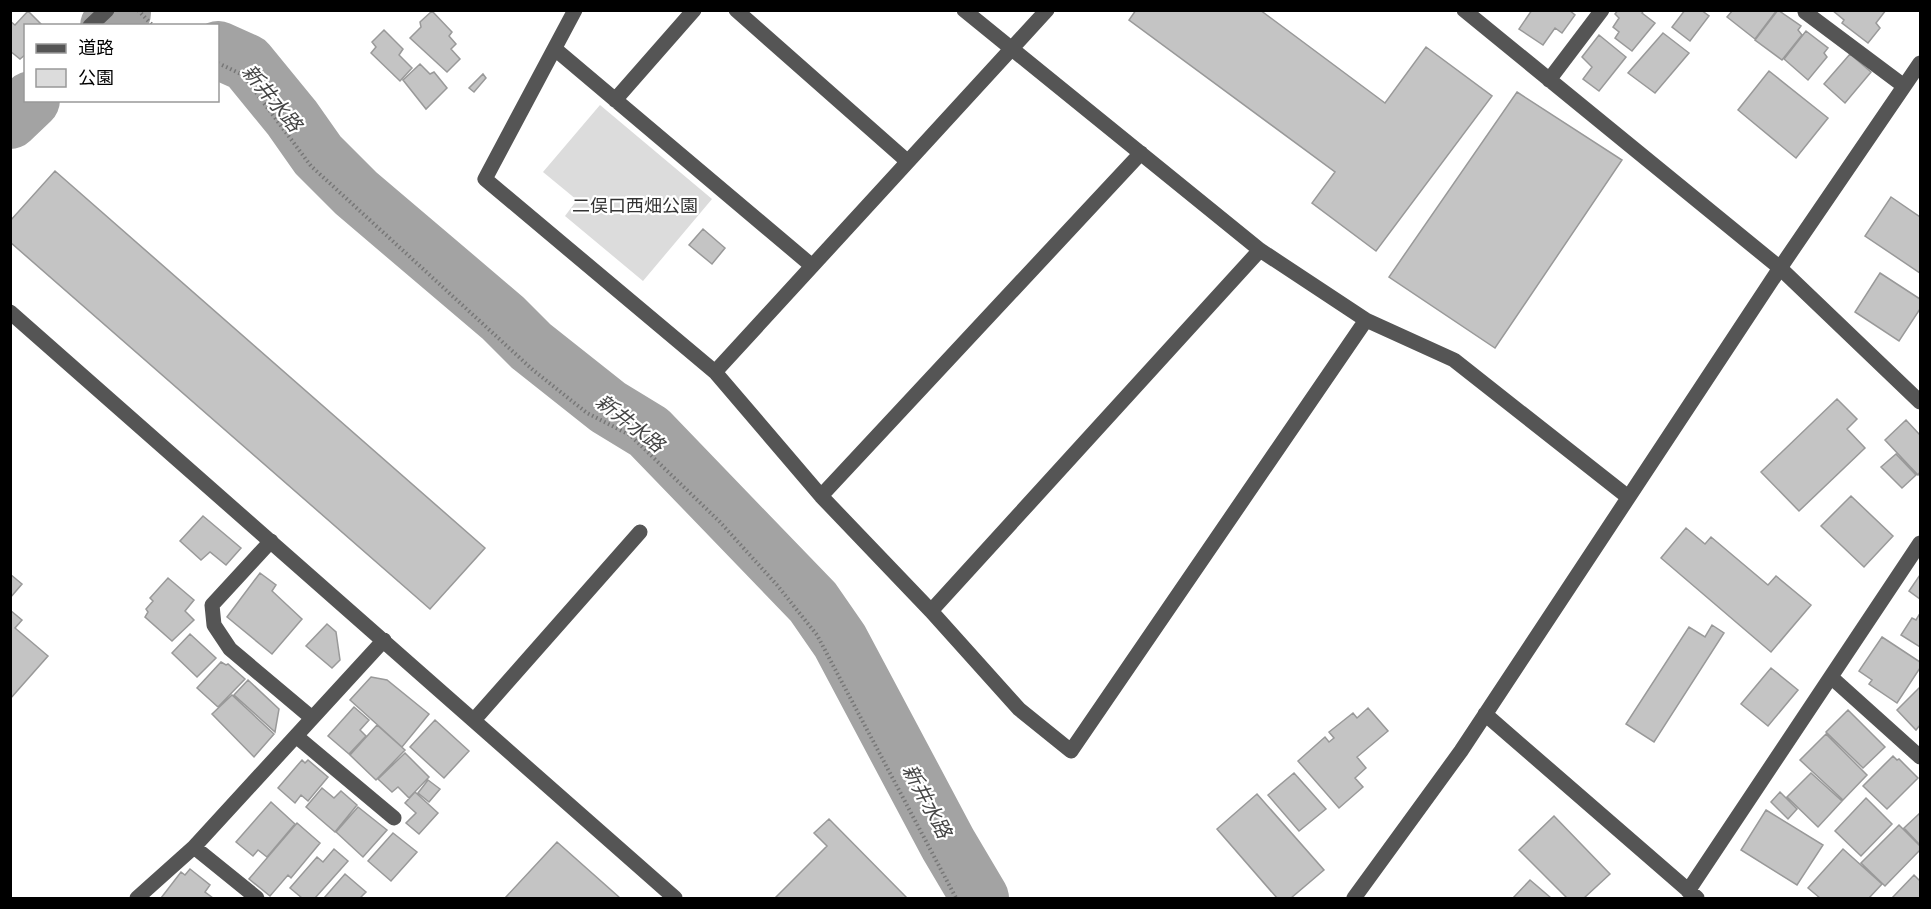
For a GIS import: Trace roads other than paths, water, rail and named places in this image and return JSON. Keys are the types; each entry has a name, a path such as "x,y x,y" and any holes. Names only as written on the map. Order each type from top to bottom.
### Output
{"street":[{"path":"92,24 107,10"},
{"path":"575,10 485,178 715,372 821,496 931,611 1019,709 1071,751 1366,320"},
{"path":"615,100 694,10"},
{"path":"736,10 907,161"},
{"path":"964,10 1260,250 1366,320 1454,360 1628,497"},
{"path":"715,372 1047,10"},
{"path":"1464,10 1780,268 1920,402"},
{"path":"1549,80 1602,10"},
{"path":"1805,12 1904,86"},
{"path":"555,49 811,265"},
{"path":"1354,898 1461,751 1780,268 1920,63"},
{"path":"821,496 1141,153"},
{"path":"931,611 1260,250"},
{"path":"10,312 675,898"},
{"path":"474,720 640,532"},
{"path":"271,541 212,604 214,625 230,649 312,718"},
{"path":"1485,714 1693,895 1831,677 1920,543"},
{"path":"137,898 194,847 384,640"},
{"path":"1831,677 1920,757"},
{"path":"296,736 394,818"},
{"path":"194,847 257,898"}],"waterway":[{"path":"111,24 122,13"},
{"name":"新井水路","path":"219,50 247,63 292,118 318,155 356,193 503,318 531,346 608,407 649,432 813,602 840,641 948,844 980,898"},
{"path":"10,120 29,102"}],"park label":[{"name":"二俣口西畑公園","path":"635,205"}]}
